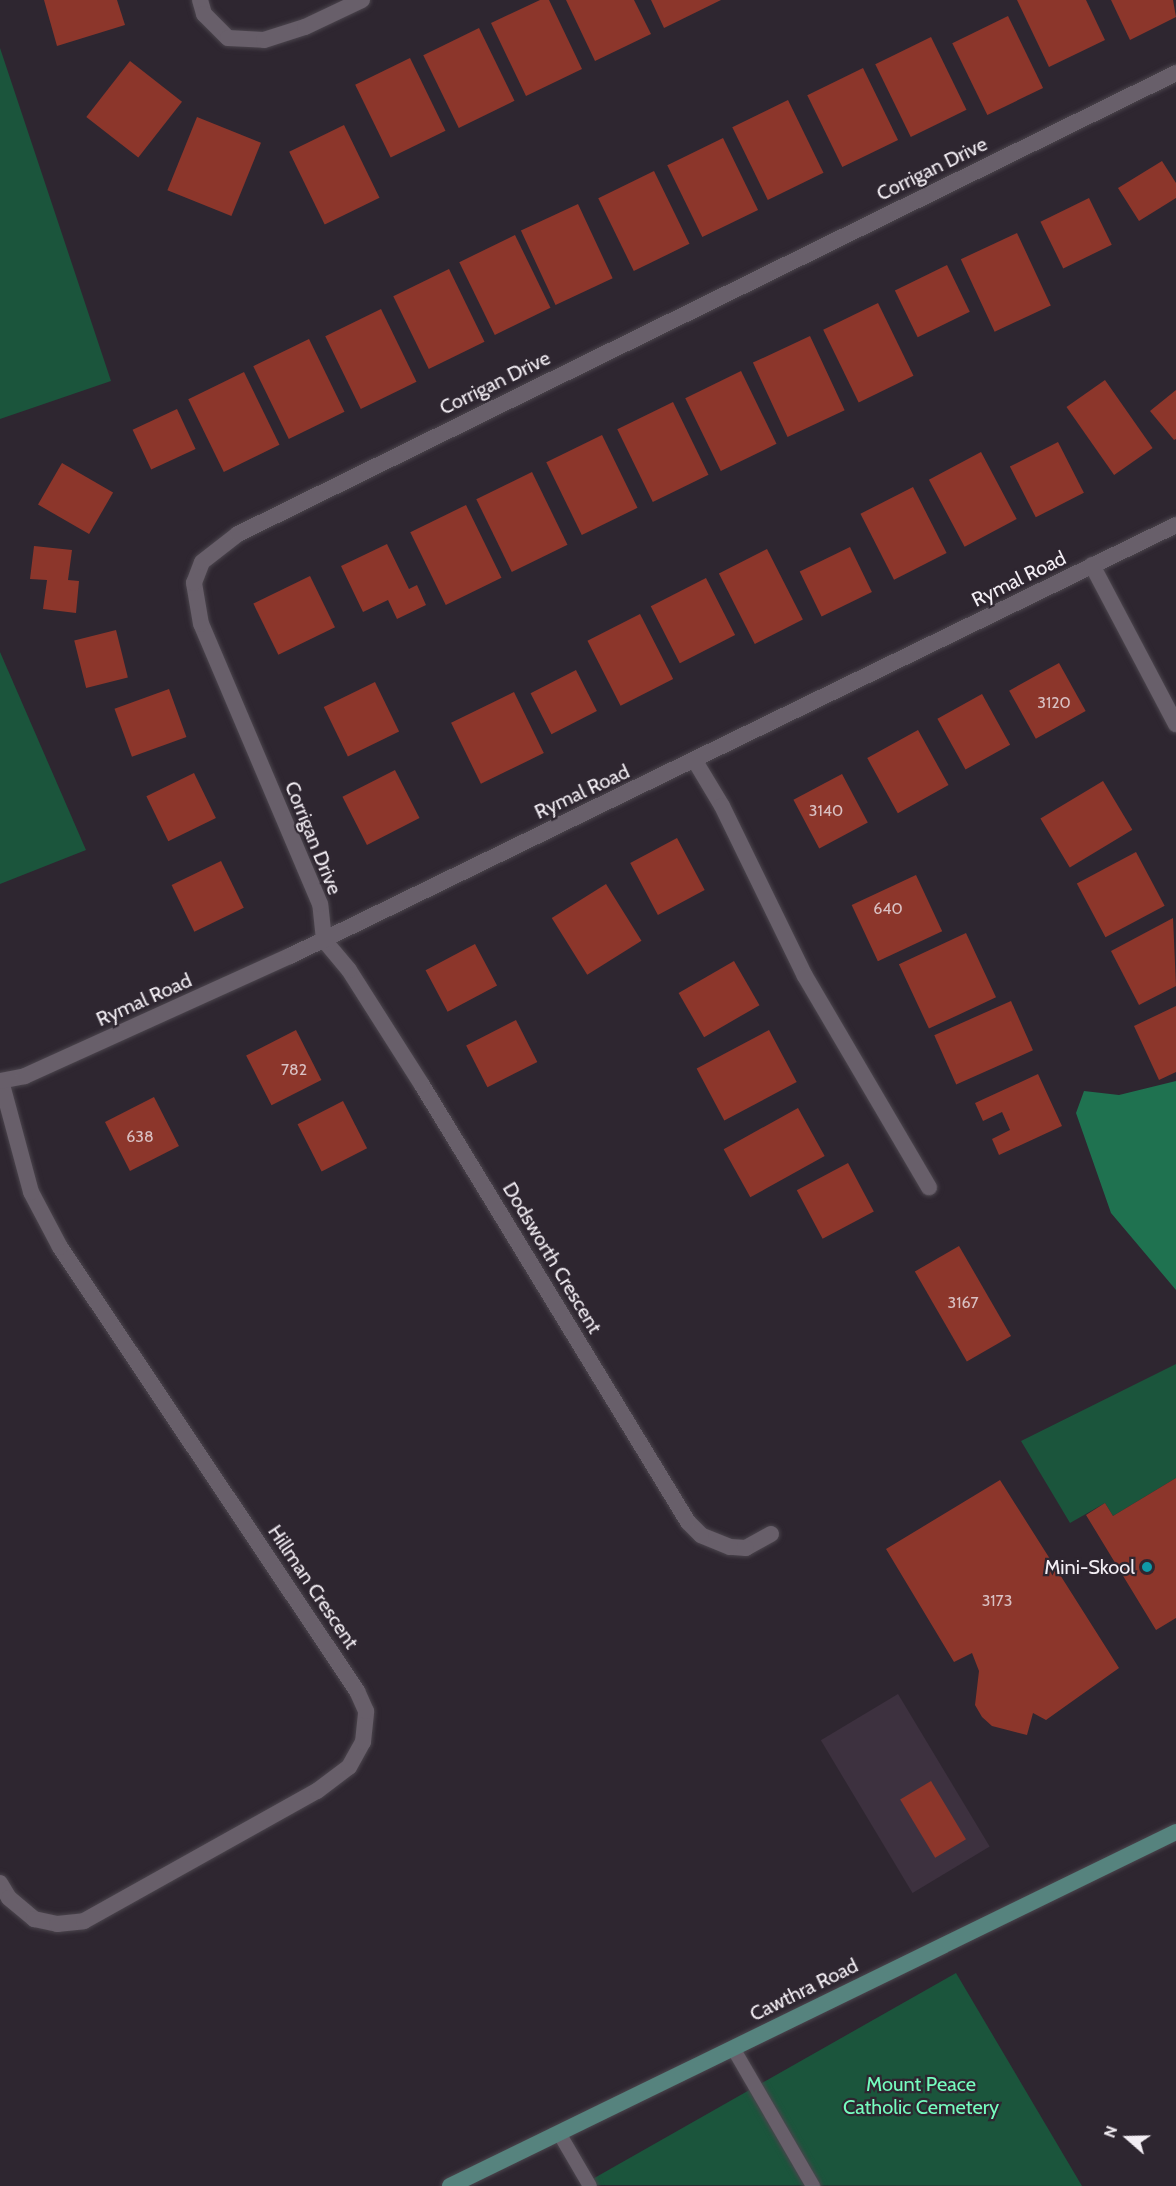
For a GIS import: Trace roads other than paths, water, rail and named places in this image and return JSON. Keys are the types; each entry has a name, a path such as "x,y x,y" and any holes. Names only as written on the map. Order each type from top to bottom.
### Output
{"main road":[{"name":"Cawthra Road","path":"450,2186 1176,1832"}],"street":[{"path":"200,0 204,14 228,38 264,40 305,27 362,0"},
{"name":"Corrigan Drive","path":"324,940 320,904 201,624 194,583 202,562 238,534 302,501 1176,73"},
{"name":"Rymal Road","path":"1,1081 25,1076 324,940 1176,525"},
{"path":"1092,565 1176,724"},
{"path":"695,761 722,806 806,976 930,1187"},
{"name":"Dodsworth Crescent","path":"324,940 349,970 422,1085 688,1522 701,1535 730,1547 746,1548 771,1534"},
{"name":"Hillman Crescent","path":"0,1883 9,1898 34,1920 57,1924 84,1921 325,1785 349,1767 363,1742 366,1711 357,1691 60,1247 31,1192 1,1081"}],"lane":[{"path":"733,2048 813,2186"},
{"path":"558,2133 590,2186"}],"place":[{"name":"Mini-Skool","path":"1147,1567"}],"park label":[{"name":"Mount Peace Catholic Cemetery","path":"921,2096"}]}
